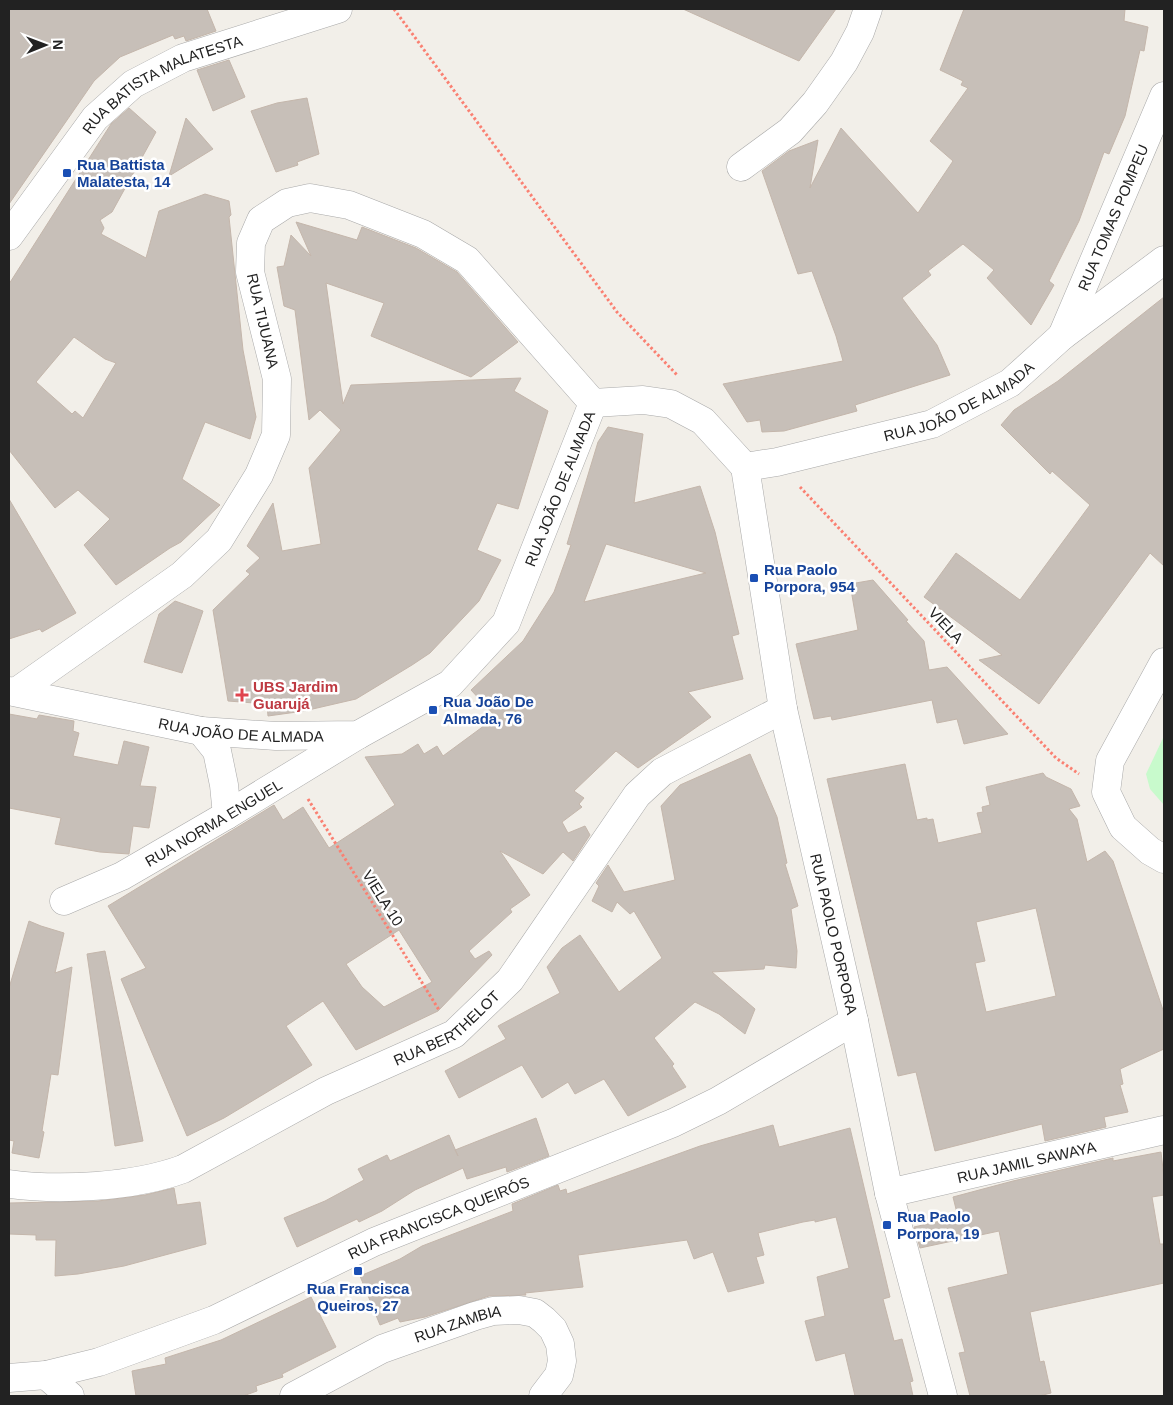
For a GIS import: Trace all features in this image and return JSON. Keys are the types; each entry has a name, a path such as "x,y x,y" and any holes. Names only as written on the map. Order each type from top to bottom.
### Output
{"street":[{"name":"RUA BATISTA MALATESTA","path":"9,236 95,118 133,84 183,58 338,9"},
{"path":"740,167 790,131 815,103 844,62 860,32 868,9"},
{"name":"RUA TOMAS POMPEU","path":"1062,336 1164,100"},
{"name":"RUA TIJUANA","path":"12,692 182,575 219,540 259,475 276,435 277,378 250,272 251,243 262,220 287,203 310,198 349,205 423,234 467,260 593,403"},
{"name":"RUA JOÃO DE ALMADA","path":"12,692 201,732 276,736 358,735 450,684 506,623 593,403 642,400 672,404 703,420 745,468 778,462 932,424 1010,383 1062,336 1164,260"},
{"name":"RUA PAOLO PORPORA","path":"745,468 783,709 854,1021 889,1193 943,1396"},
{"path":"1164,662 1110,761 1106,792 1123,827 1150,851 1164,859"},
{"name":"RUA BERTHELOT","path":"9,1184 40,1187 107,1186 171,1174 326,1091 454,1034 510,980 637,795 662,772 783,709"},
{"path":"201,732 217,752 224,785 227,815"},
{"name":"RUA NORMA ENGUEL","path":"64,901 122,876 358,735"},
{"name":"RUA FRANCISCA QUEIRÓS","path":"9,1378 46,1374 99,1362 214,1320 374,1242 652,1133 718,1101 854,1021"},
{"name":"RUA JAMIL SAWAYA","path":"889,1193 1164,1130"},
{"name":"RUA ZAMBIA","path":"294,1396 382,1349 475,1316 493,1311 519,1310 536,1313 553,1329 560,1344 562,1361 559,1375 543,1396"},
{"path":"46,1374 70,1396"}],"path":[{"path":"394,9 617,312 684,383"},
{"name":"VIELA","path":"778,462 1056,758 1106,792"},
{"name":"VIELA 10","path":"293,775 454,1034"}],"green space":[{"path":"1164,736 1164,805 1150,789 1146,774"}],"building":[{"path":"9,9 207,9 216,31 186,41 184,36 175,39 173,35 120,57 94,81 9,204"},
{"path":"683,9 836,9 799,61"},
{"path":"964,9 1125,9 1124,21 1148,27 1144,51 1140,50 1125,116 1109,154 1104,152 1079,221 1049,281 1054,285 1031,325 987,278 994,270 963,244 928,271 931,275 902,298 937,345 950,375 855,405 857,411 784,431 762,432 760,420 747,422 723,384 843,361 836,336 812,271 798,274 762,171 789,151 818,140 810,188 841,128 918,213 953,161 930,141 968,88 961,85 963,81 940,70"},
{"path":"229,60 245,97 213,111 197,70"},
{"path":"307,98 319,154 297,162 298,165 276,172 251,111 277,103"},
{"path":"129,108 156,132 112,212 100,220 104,228 101,234 146,258 159,211 205,194 229,201 243,350 256,417 250,439 205,422 182,479 220,505 181,542 116,585 84,545 110,519 78,490 55,508 9,450 9,284 111,124","holes":["74,337 105,359 116,363 83,418 75,411 72,414 36,382"]},
{"path":"186,118 213,149 169,176"},
{"path":"296,222 357,240 362,227 416,248 457,272 518,342 471,377 371,336 384,303 326,283 343,404 351,385 521,378 514,391 548,411 518,509 497,503 477,550 501,560 479,601 430,653 356,699 304,711 268,716 267,704 228,701 213,610 250,574 246,571 260,558 247,546 273,503 282,551 321,544 309,468 341,430 320,410 309,420 295,310 284,306 277,267 284,266 291,235 311,256"},
{"path":"1164,297 1164,566 1150,553 1039,704 979,660 1002,655 924,597 956,553 1020,600 1090,505 1052,471 1050,474 1001,425 1014,410 1058,381"},
{"path":"608,427 643,434 634,503 700,486 715,532 739,634 732,636 743,679 688,692 711,717 638,768 616,751 574,791 584,798 579,804 582,807 562,822 568,833 585,826 590,835 573,861 563,852 543,874 500,851 530,895 510,909 512,912 469,951 475,959 489,951 492,955 438,1011 356,1050 323,1001 286,1026 312,1065 224,1118 187,1136 121,979 146,968 108,906 274,805 283,820 303,807 329,848 395,805 365,757 402,754 418,744 424,754 437,746 443,756 496,717 471,690 523,641 554,592 571,545 567,544 598,442","holes":["606,544 706,573 584,602","399,930 432,982 384,1007 362,987 346,964"]},
{"path":"9,499 76,613 42,632 40,629 9,639"},
{"path":"873,580 924,641 929,670 947,667 1008,734 964,744 957,719 937,723 932,700 832,720 831,716 814,719 796,644 858,630 850,584"},
{"path":"175,601 203,611 182,673 144,662 159,614"},
{"path":"9,714 37,719 39,715 74,721 73,731 79,733 73,756 118,765 124,741 149,747 140,786 156,787 149,828 133,826 129,854 100,852 55,844 61,818 9,808"},
{"path":"750,754 777,817 787,863 785,864 798,906 791,909 797,951 796,968 765,965 764,969 712,972 755,1009 745,1034 719,1014 695,1002 654,1038 674,1064 672,1066 686,1087 628,1116 604,1079 575,1094 568,1082 542,1098 522,1065 459,1098 445,1071 506,1039 498,1026 560,993 547,967 562,948 580,935 619,992 662,958 634,911 630,914 617,902 612,912 592,901 599,886 596,883 608,865 624,892 675,880 661,806 680,785"},
{"path":"905,764 917,820 933,819 938,843 982,833 977,813 983,812 982,807 990,805 986,787 1043,773 1046,777 1071,789 1080,806 1069,809 1077,819 1087,862 1105,851 1113,861 1164,1013 1164,1049 1120,1069 1123,1084 1120,1085 1128,1112 1104,1117 1106,1127 1045,1141 1042,1124 935,1151 916,1072 898,1076 827,779","holes":["1036,908 1056,996 986,1012 975,963 985,961 976,922"]},
{"path":"29,921 64,933 55,973 72,967 58,1075 51,1074 39,1158 12,1153 14,1141 9,1140 9,988"},
{"path":"105,951 143,1141 115,1146 87,954"},
{"path":"536,1118 549,1156 507,1172 506,1167 467,1179 463,1168 415,1190 382,1211 359,1222 357,1219 297,1247 284,1218 325,1201 364,1180 358,1169 387,1155 390,1161 449,1135 455,1150"},
{"path":"773,1125 779,1147 850,1128 890,1297 883,1299 894,1341 902,1339 913,1381 910,1382 913,1396 855,1396 845,1353 816,1361 805,1321 825,1316 817,1277 849,1268 836,1217 815,1222 815,1220 803,1222 758,1233 764,1255 756,1257 764,1283 728,1292 713,1252 694,1259 687,1240 578,1255 583,1287 525,1293 526,1295 489,1296 425,1317 400,1322 398,1318 380,1325 360,1276 400,1259 422,1246 513,1211 512,1204 558,1185 560,1191 566,1189 567,1194 700,1146"},
{"path":"1161,1152 1164,1195 1152,1197 1160,1244 1164,1244 1164,1283 1030,1312 1040,1362 1044,1361 1051,1393 1039,1396 970,1396 959,1353 965,1352 948,1288 1008,1274 999,1231 920,1248 914,1227 958,1217 953,1197 1113,1158 1113,1161"},
{"path":"174,1188 177,1205 200,1202 206,1244 124,1266 55,1276 56,1240 36,1240 36,1235 9,1234 9,1203 98,1201 145,1195"},
{"path":"311,1297 336,1347 282,1374 283,1377 256,1386 257,1391 243,1396 136,1396 132,1371 166,1364 165,1358 221,1340"}],"place":[{"name":"Rua Battista Malatesta, 14","path":"67,173"},
{"name":"Rua Paolo Porpora, 954","path":"754,578"},
{"name":"UBS Jardim Guarujá","path":"242,695"},
{"name":"Rua João De Almada, 76","path":"433,710"},
{"name":"Rua Paolo Porpora, 19","path":"887,1225"},
{"name":"Rua Francisca Queiros, 27","path":"358,1271"}]}
